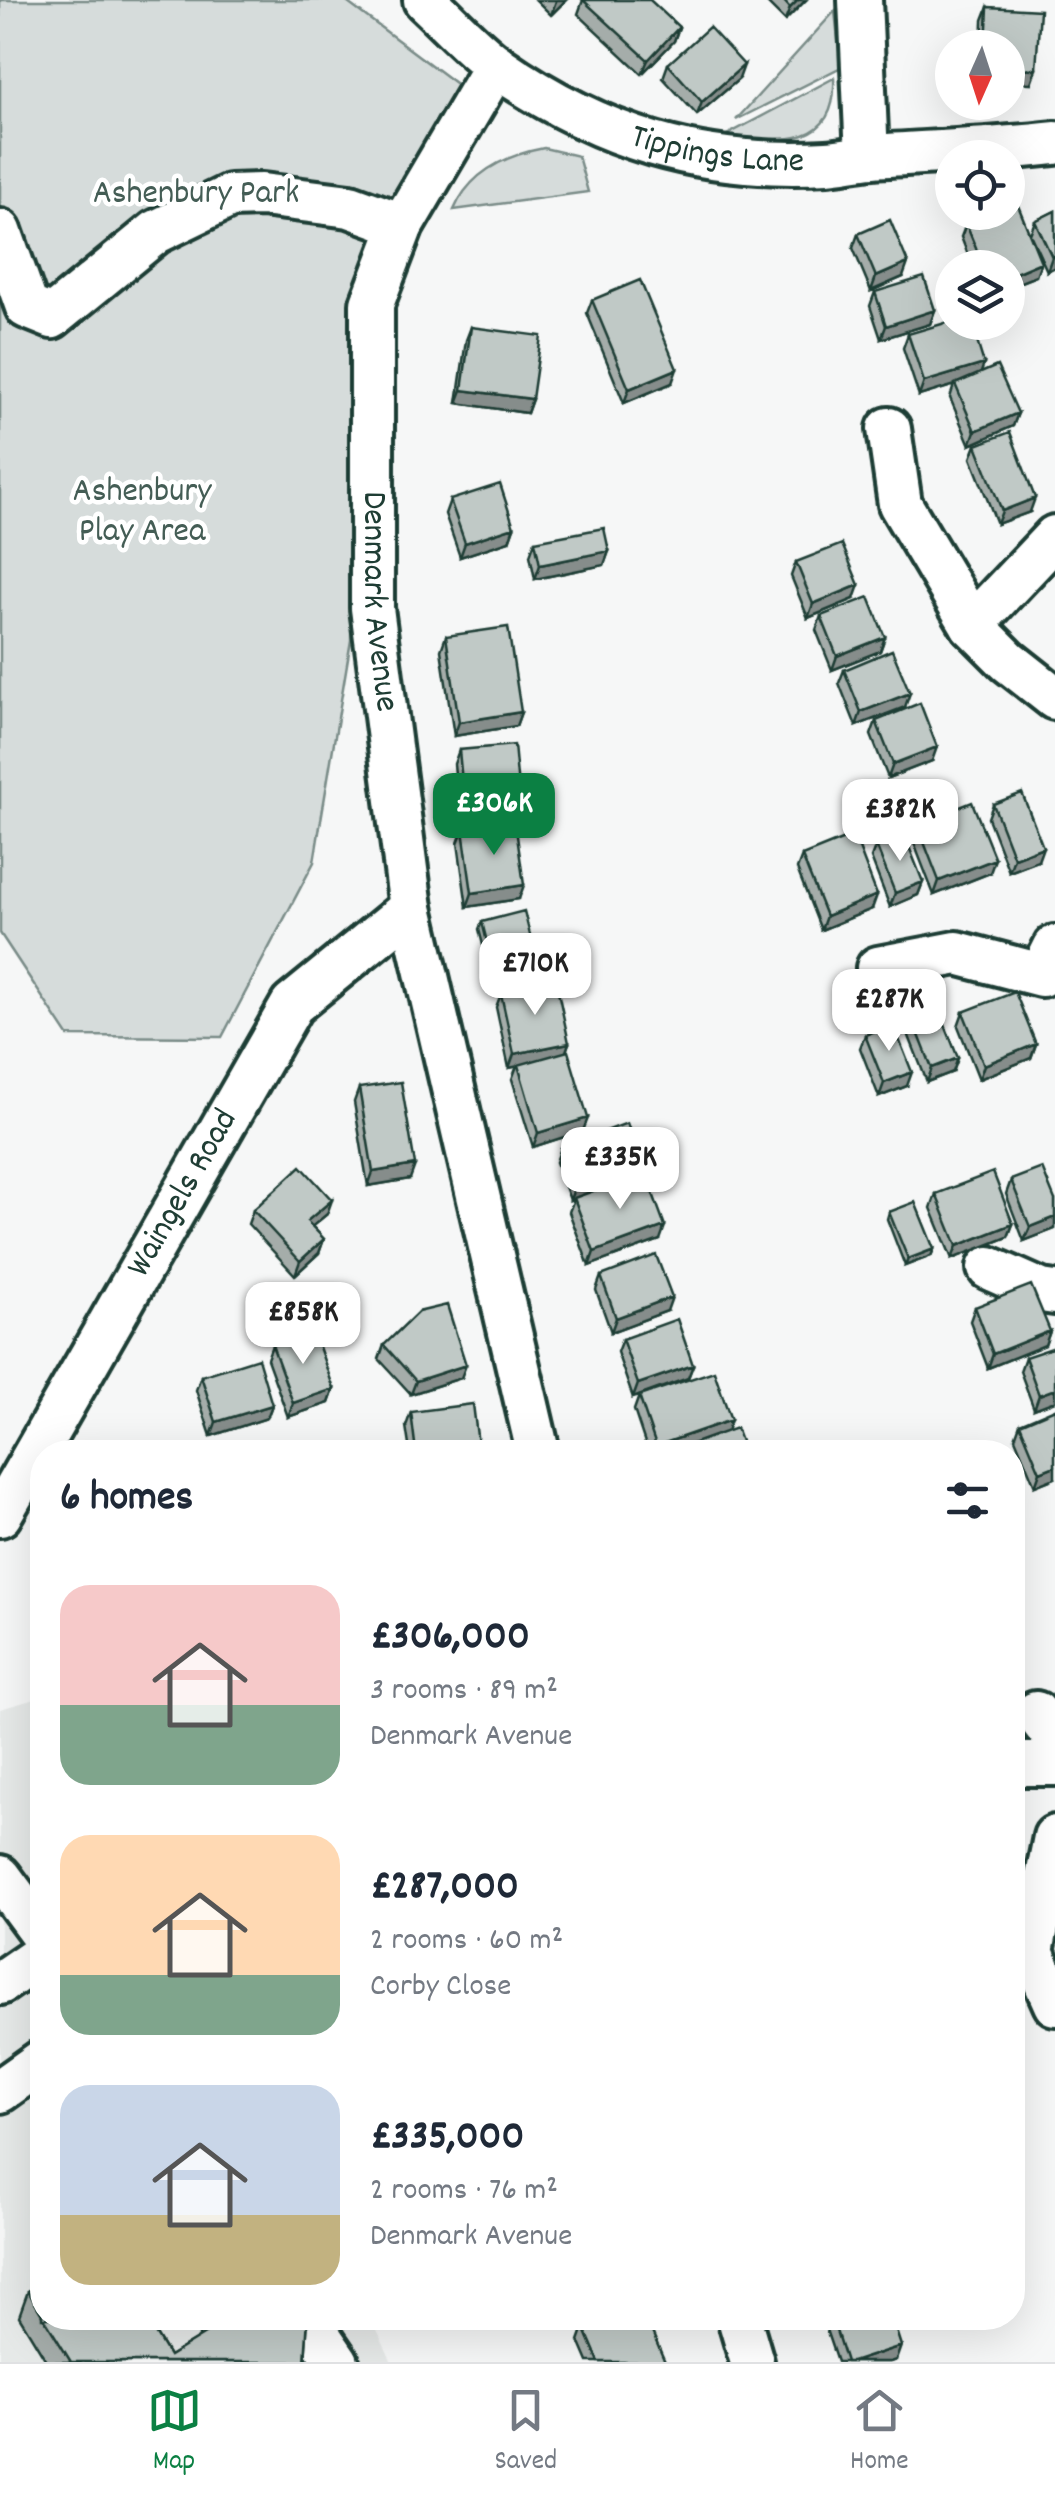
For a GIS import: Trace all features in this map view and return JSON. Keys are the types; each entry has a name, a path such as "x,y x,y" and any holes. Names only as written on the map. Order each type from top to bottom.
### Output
{"street":[{"name":"Tippings Lane","path":"425,0 496,65 580,117 646,144 689,155 811,162 1055,143"},
{"path":"860,0 867,156"},
{"name":"Denmark Avenue","path":"496,65 402,225 372,304 372,608 410,908 535,1440"},
{"path":"0,230 27,307 52,317 156,232 230,196 262,195 350,206 402,225"},
{"path":"889,429 900,504 972,624 1008,661 1055,698"},
{"path":"972,624 1055,537"},
{"name":"Waingels Road","path":"43,1440 292,1005 410,908"},
{"path":"878,968 957,953 1050,968"},
{"path":"990,1268 1041,1291 1055,1293"},
{"name":"Waingels Road","path":"0,1515 30,1463"},
{"path":"1025,1764 1055,1764"},
{"path":"1055,1837 1032,1952 1055,2004"},
{"path":"1,1878 30,1918"},
{"path":"0,1983 30,1962"},
{"path":"0,2090 30,2069"},
{"path":"315,2330 337,2362"},
{"path":"743,2330 752,2362"}],"shaded area":[{"path":"30,1700 30,2330 377,2330 392,2362 0,2362 0,1709"}],"green space":[{"name":"Ashenbury Park","path":"0,0 344,0 467,92 366,294 354,424 351,640 314,862 222,1037 68,1036 0,933"},
{"path":"835,11 841,67 736,120"},
{"path":"834,78 833,102 826,119 815,130 783,139 725,136"},
{"path":"544,148 578,156 588,192 454,210 470,185 491,167"}],"building":[{"path":"583,0 650,0 679,27 648,60"},
{"path":"988,7 1040,10 1036,69 1025,69 1025,30 987,30"},
{"path":"709,27 744,65 702,102 668,64"},
{"path":"1055,211 1055,256 1052,257 1035,221"},
{"path":"890,220 908,263 876,277 858,234"},
{"path":"1025,223 1041,262 1025,269 1025,250 977,250 968,230 1025,230"},
{"path":"924,277 935,310 886,326 875,292"},
{"path":"640,280 677,369 629,389 592,300"},
{"path":"935,326 935,340 977,340 984,364 924,382 908,334"},
{"path":"471,327 541,336 532,399 462,390"},
{"path":"997,366 1018,413 975,431 955,384"},
{"path":"1010,432 1035,498 1002,511 976,445"},
{"path":"500,484 514,527 465,543 450,500"},
{"path":"604,528 609,551 540,565 535,541"},
{"path":"842,544 859,585 813,604 796,562"},
{"path":"869,597 885,637 837,656 821,616"},
{"path":"508,627 521,712 459,722 446,636"},
{"path":"892,650 910,693 861,712 844,670"},
{"path":"920,703 937,747 893,764 876,721"},
{"path":"514,745 520,809 465,814 459,750"},
{"path":"1022,793 1043,847 1014,858 993,804"},
{"path":"972,802 995,859 939,881 917,824"},
{"path":"515,822 524,885 472,893 463,830"},
{"path":"904,834 923,882 895,893 876,845"},
{"path":"854,835 877,895 826,916 802,856"},
{"path":"524,911 539,971 497,982 482,922"},
{"path":"556,982 569,1043 514,1054 501,994"},
{"path":"1015,992 1036,1044 984,1065 963,1012"},
{"path":"936,1002 958,1058 932,1068 910,1012"},
{"path":"893,1024 912,1072 884,1083 865,1035"},
{"path":"568,1051 588,1118 538,1133 518,1065"},
{"path":"401,1082 415,1165 373,1172 359,1088"},
{"path":"627,1123 641,1162 575,1186 561,1148"},
{"path":"301,1166 332,1200 307,1221 324,1239 300,1261 253,1210"},
{"path":"1042,1168 1055,1200 1055,1217 1030,1227 1011,1180"},
{"path":"645,1172 665,1226 594,1252 574,1198"},
{"path":"993,1172 1013,1224 957,1246 936,1194"},
{"path":"915,1202 934,1249 908,1259 889,1212"},
{"path":"656,1255 672,1297 616,1318 601,1276"},
{"path":"1031,1285 1050,1331 993,1354 975,1307"},
{"path":"447,1305 466,1365 416,1381 384,1345 418,1312"},
{"path":"677,1319 693,1365 638,1384 622,1339"},
{"path":"313,1330 334,1389 293,1403 272,1345"},
{"path":"1055,1347 1055,1389 1039,1395 1025,1357"},
{"path":"258,1358 272,1405 216,1422 201,1376"},
{"path":"714,1371 731,1420 673,1440 654,1440 639,1396"},
{"path":"473,1404 478,1440 414,1440 411,1412"},
{"path":"1055,1409 1055,1466 1040,1472 1020,1424"},
{"path":"736,1428 740,1440 703,1440"},
{"path":"51,2330 153,2330 169,2356 208,2330 307,2330 305,2362 71,2362"},
{"path":"585,2330 651,2330 665,2362 599,2362"},
{"path":"836,2330 896,2330 901,2346 846,2362"}],"park label":[{"name":"Ashenbury Play Area","path":"142,513"}]}
